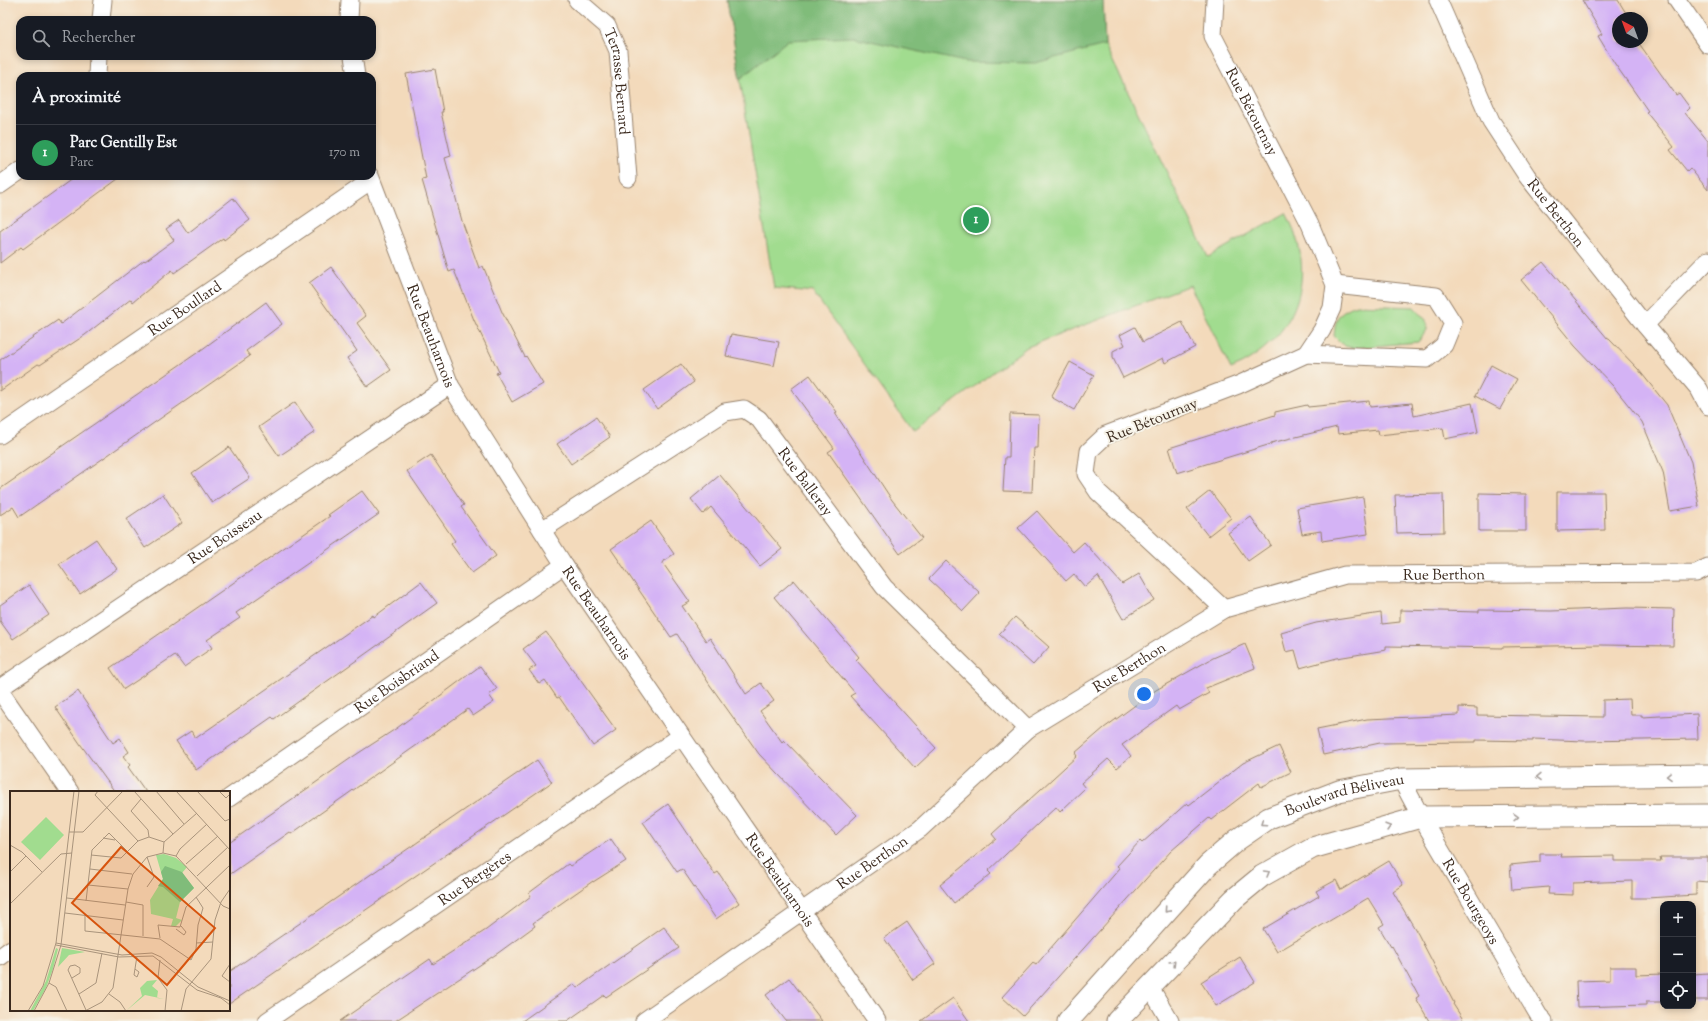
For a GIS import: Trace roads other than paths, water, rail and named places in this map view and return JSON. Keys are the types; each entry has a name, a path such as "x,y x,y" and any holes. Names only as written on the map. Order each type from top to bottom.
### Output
{"street":[{"path":"101,16 103,0"},
{"path":"349,16 350,0"},
{"name":"Terrasse Bernard","path":"577,0 607,26 618,51 628,178"},
{"name":"Rue Bétournay","path":"1215,0 1213,36 1310,224 1335,285 1332,308 1322,330 1306,354"},
{"name":"Rue Berthon","path":"1438,0 1491,121 1527,176 1645,325 1699,389 1708,406"},
{"path":"1677,0 1708,45"},
{"path":"97,72 98,60"},
{"path":"354,60 355,72"},
{"path":"0,185 16,174"},
{"name":"Rue Boullard","path":"0,435 369,180"},
{"name":"Rue Beauharnois","path":"370,180 450,385 564,565 877,1021"},
{"path":"1645,325 1708,260"},
{"name":"Rue Bétournay","path":"1224,609 1098,492 1086,474 1089,451 1106,435 1238,385 1306,354 1428,359 1444,345 1453,323 1436,296 1335,285"},
{"name":"Rue Boisseau","path":"0,689 450,385"},
{"name":"Rue Balleray","path":"542,530 725,412 744,409 759,419 884,587 1028,729"},
{"name":"Rue Boisbriand","path":"230,797 564,565"},
{"name":"Rue Berthon","path":"644,1021 920,828 1028,729 1224,609 1345,575 1696,573 1708,567"},
{"path":"0,689 69,791"},
{"name":"Rue Bergères","path":"267,1021 681,736"},
{"name":"Boulevard Béliveau","path":"1068,1021 1208,865 1237,840 1269,818 1339,791 1401,779 1708,775"},
{"name":"Rue Bourgeoys","path":"1401,779 1421,818 1539,1016 1544,1021"},
{"path":"1117,1021 1234,900 1262,876 1312,848 1421,818 1708,814"},
{"path":"0,956 10,950"},
{"path":"1150,987 1170,1021"}],"place":[{"name":"Parc Gentilly Est","path":"976,220"}]}
